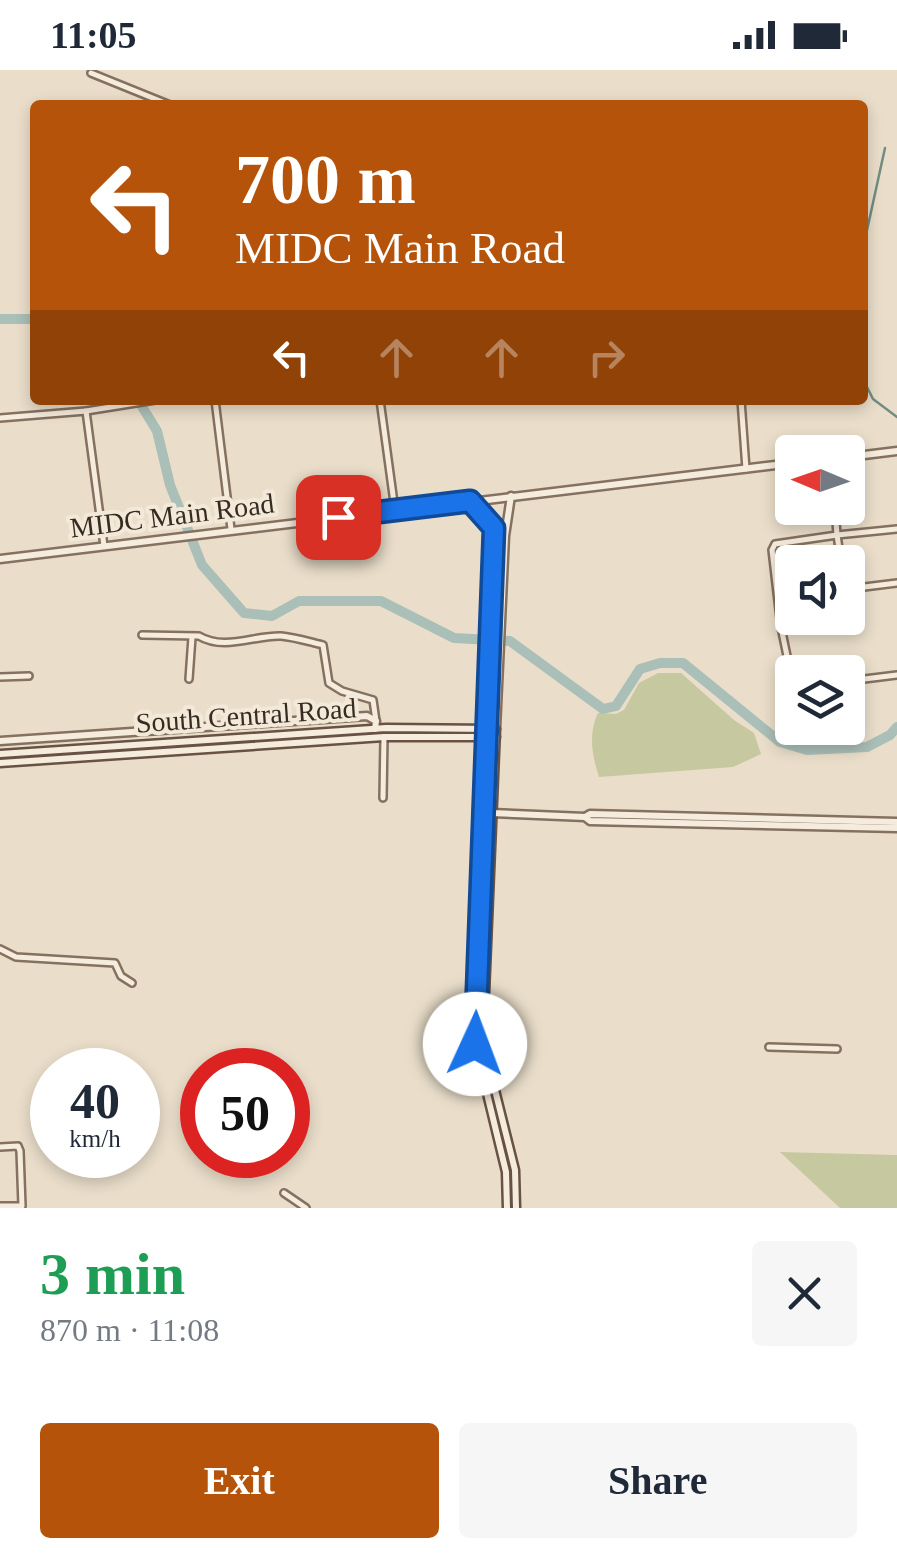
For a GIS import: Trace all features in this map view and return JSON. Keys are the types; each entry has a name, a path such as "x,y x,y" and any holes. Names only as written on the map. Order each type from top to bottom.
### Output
{"street":[{"path":"91,72 158,100"},
{"path":"0,418 120,405"},
{"path":"215,405 231,529"},
{"path":"381,405 395,510"},
{"path":"741,405 746,469"},
{"path":"86,411 104,546"},
{"path":"865,455 897,451"},
{"name":"MIDC Main Road","path":"0,560 775,465"},
{"path":"507,1208 506,1172 475,1044 505,536 511,496"},
{"path":"470,501 494,528 486,733 489,813 482,1042 515,1170 516,1208"},
{"path":"837,525 839,545"},
{"path":"775,574 775,544 897,529"},
{"path":"865,587 897,583"},
{"path":"142,635 240,642 281,636 322,645 330,683 342,691 373,700 376,725"},
{"path":"188,678 192,637"},
{"path":"865,679 897,675"},
{"path":"0,676 28,676"},
{"path":"0,741 367,716 376,725"},
{"name":"South Central Road","path":"0,762 376,725 486,733"},
{"name":"South Central Road","path":"0,754 496,733"},
{"path":"383,798 384,737"},
{"path":"489,813 897,825"},
{"path":"0,950 16,957 115,963 121,976 132,983"},
{"path":"769,1047 837,1048"},
{"path":"0,1147 18,1146 20,1151 22,1206 0,1206"},
{"path":"284,1193 306,1208"}],"green space":[{"path":"658,673 681,673 754,733 761,754 733,767 599,777 592,745 598,713 616,714 624,710 639,683"},
{"path":"780,1152 897,1155 897,1208 840,1208"}],"waterway":[{"path":"868,226 885,148"},
{"path":"0,319 30,319"},
{"path":"868,389 873,399 897,417"},
{"path":"141,405 157,431 170,485 202,565 244,613 272,616 299,601 381,601 454,638 510,641 603,709 616,706 640,669 660,663 683,663 780,742 807,750 867,747 897,727"}],"route":[{"path":"338,517 470,501 490,522 496,535 475,1044"}]}
